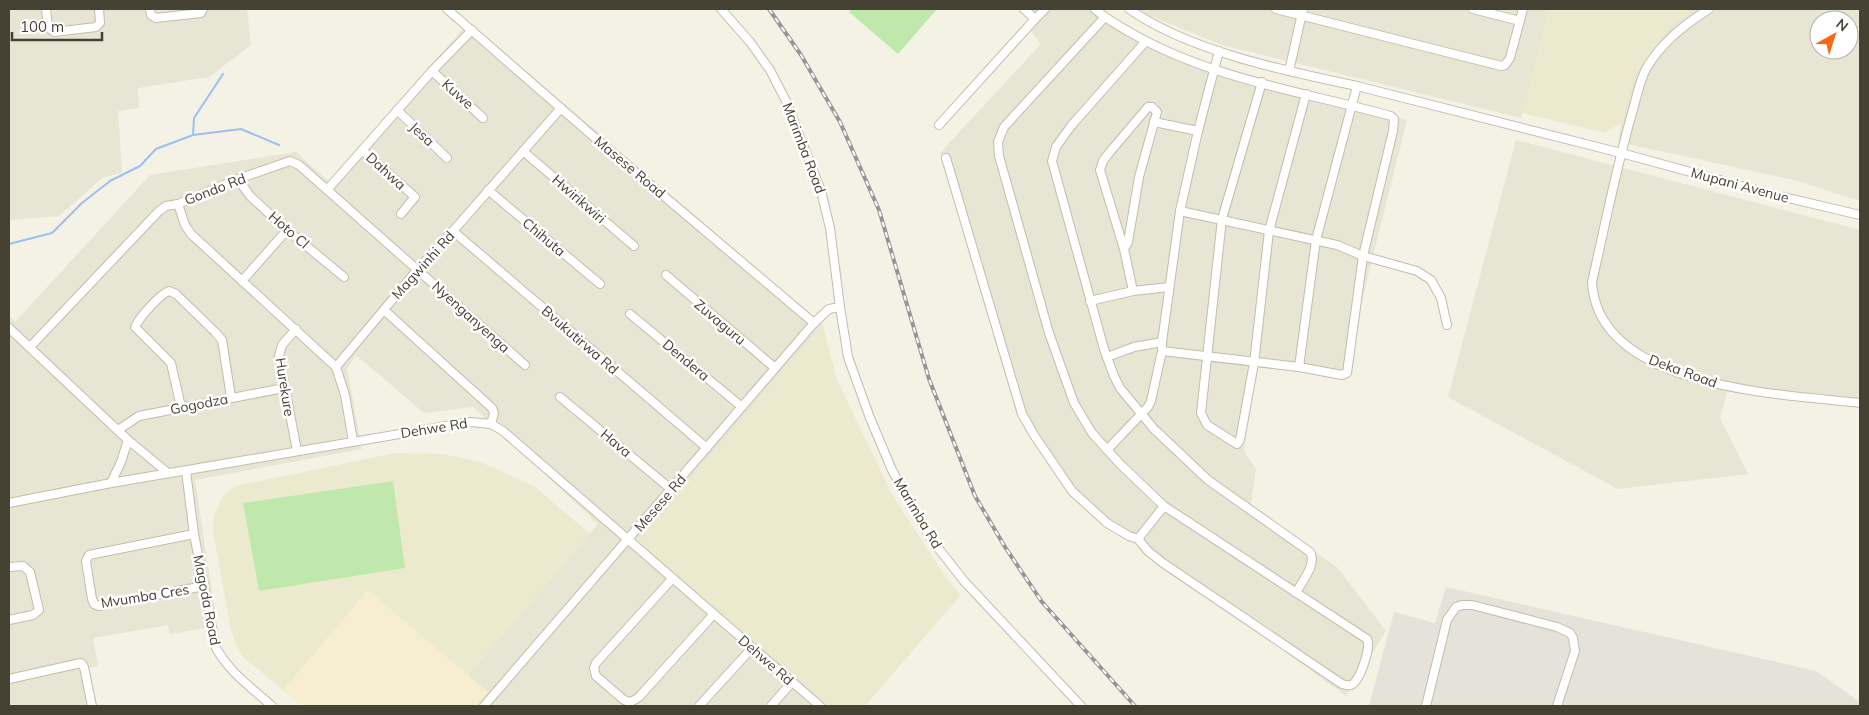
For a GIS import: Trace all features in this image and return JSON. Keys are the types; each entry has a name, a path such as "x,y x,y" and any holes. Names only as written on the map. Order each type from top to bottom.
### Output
{"street":[{"path":"46,9 48,27 54,32 96,27 100,23 99,9"},
{"path":"150,9 151,15 156,18 201,13 203,9"},
{"name":"Masese Road","path":"447,9 814,323"},
{"name":"Marimba Road","path":"721,9 750,42 770,70 786,101 807,152 826,210 840,306"},
{"path":"1024,9 1035,19"},
{"path":"939,125 1044,9"},
{"path":"1095,9 1104,18 1178,56 1214,69 1392,116 1394,123 1363,256 1348,372 1342,375 1299,367 1162,351"},
{"name":"Mupani Avenue","path":"1129,9 1144,19 1188,40 1289,71 1357,86 1621,153 1771,194 1860,215"},
{"path":"1276,9 1301,12 1500,66 1506,64 1510,58 1523,9"},
{"path":"1473,9 1520,21"},
{"name":"Deka Road","path":"1709,9 1682,28 1656,54 1645,71 1621,153 1592,282 1600,315 1606,326 1617,338 1634,352 1657,364 1718,385 1765,393 1860,403"},
{"path":"1289,71 1301,12"},
{"path":"946,158 1025,420 1072,491 1107,523 1138,539 1162,563 1342,684 1349,685 1354,683 1364,664 1368,641 1164,506 1107,450 1081,417 1069,392 1032,277 998,147 999,138 1004,128 1104,18"},
{"path":"327,190 432,71 472,30"},
{"path":"1146,41 1071,126 1053,154 1052,161 1090,301 1107,357 1117,382 1141,415 1208,480 1310,552 1313,558 1312,564 1296,593"},
{"path":"1107,450 1141,415 1151,401 1162,351 1180,211 1219,51"},
{"name":"Kuwe","path":"432,71 484,118"},
{"path":"1262,82 1222,219 1201,414 1206,425 1237,444 1240,440 1254,362 1270,231 1306,94"},
{"path":"1299,367 1316,240 1357,86"},
{"path":"1124,248 1128,242 1139,177 1157,112 1154,108 1148,107 1106,157 1100,170 1124,248 1133,291"},
{"name":"Magwinhi Rd","path":"336,367 418,269 453,232 561,108"},
{"name":"Jesa","path":"397,110 447,158"},
{"path":"1154,122 1198,131"},
{"name":"Dahwa","path":"362,150 415,198 401,214"},
{"name":"Hwirikwiri","path":"523,151 634,246"},
{"name":"Gondo Rd","path":"30,347 153,215 166,206 178,204 238,179 290,161 299,166 418,269"},
{"name":"Hoto Cl","path":"238,179 250,196 287,230 344,277"},
{"name":"Chihuta","path":"488,190 600,284"},
{"path":"178,204 185,225 191,234 336,367 345,395 353,441"},
{"path":"1180,211 1316,240 1349,249 1363,256 1417,271 1431,280 1441,298 1447,326"},
{"path":"242,281 287,230"},
{"name":"Bvukutirwa Rd","path":"453,232 707,448"},
{"name":"Nyenganyenga","path":"418,269 525,365"},
{"name":"Zuvaguru","path":"666,275 775,368"},
{"path":"1090,301 1133,291 1169,287"},
{"path":"181,407 171,363 135,327 138,321 169,290 176,294 220,338 231,398"},
{"name":"Mesese Rd","path":"484,706 814,323 829,309 840,306"},
{"name":"Marimba Rd","path":"840,306 848,357 870,418 892,470 931,539 964,581 1081,706"},
{"path":"384,310 492,408 494,413 491,424"},
{"name":"Dendera","path":"630,314 742,407"},
{"path":"9,328 128,440 168,473"},
{"name":"Hurekure","path":"296,329 282,345 279,352 296,451"},
{"path":"1107,357 1134,347 1162,342"},
{"name":"Gogodza","path":"118,430 139,416 284,388"},
{"name":"Hava","path":"560,397 672,490"},
{"name":"Dehwe Rd","path":"9,503 111,483 353,441 470,422 491,424 502,431 672,580 820,706"},
{"path":"111,483 121,462 128,440"},
{"name":"Magoda Road","path":"186,471 194,534 214,640 220,654 235,674 272,706"},
{"path":"1138,539 1164,506"},
{"name":"Mvumba Cres","path":"194,534 89,555 86,561 92,599 94,604 99,606 204,586"},
{"path":"9,567 23,566 30,572 39,610 33,615 9,620"},
{"path":"672,580 594,666 596,676 624,700 632,701 639,697 713,614"},
{"path":"1426,706 1447,620 1456,607 1472,604 1556,627 1570,633 1573,638 1575,651 1557,706"},
{"path":"699,706 752,648"},
{"path":"9,679 80,663 84,667 92,706"},
{"path":"771,706 792,682"}],"shaded area":[{"path":"9,9 247,9 251,45 209,77 138,88 139,108 118,111 122,173 103,177 59,216 9,220"},
{"path":"1027,9 1094,9 1209,71 1407,120 1343,376 1252,365 1244,451 1256,469 1250,509 1337,567 1386,631 1346,696 1093,513 1022,421 940,153 1041,44 1031,31 1036,17"},
{"path":"1140,9 1549,9 1521,118 1222,45 1145,14"},
{"path":"1549,9 1691,9 1668,29 1634,74 1621,123 1605,133 1522,113"},
{"path":"1691,9 1860,9 1860,201 1794,180 1618,142 1634,74 1668,29"},
{"path":"469,22 823,325 635,543 825,706 476,706 488,692 468,675 598,524 473,407 424,413 356,355 347,369 362,449 195,480 217,626 170,634 168,625 93,638 98,666 89,668 97,706 9,706 9,316 15,322 150,175 296,152 329,182"},
{"path":"1516,140 1860,230 1860,406 1727,392 1720,418 1748,474 1618,489 1448,397"},
{"path":"823,325 837,380 893,496 945,576 961,595 865,706 825,706 635,543"},
{"path":"395,453 443,454 480,462 534,486 590,534 468,675 368,590 283,690 244,658 235,643 213,531 214,515 223,496 236,486"},
{"path":"1446,587 1816,671 1860,702 1860,706 1369,706 1394,612 1435,623"},
{"path":"368,590 488,692 476,706 302,706 283,690"}],"green space":[{"path":"852,9 937,9 898,54 849,12"},
{"path":"393,481 405,568 259,591 243,503"}],"waterway":[{"path":"193,135 194,118 223,74"},
{"path":"9,244 52,233 82,203 110,181 140,166 156,149 193,135 241,129 279,145"}],"railway":[{"path":"769,9 801,55 840,122 879,210 929,379 975,496 1005,547 1042,602 1135,706"}]}
